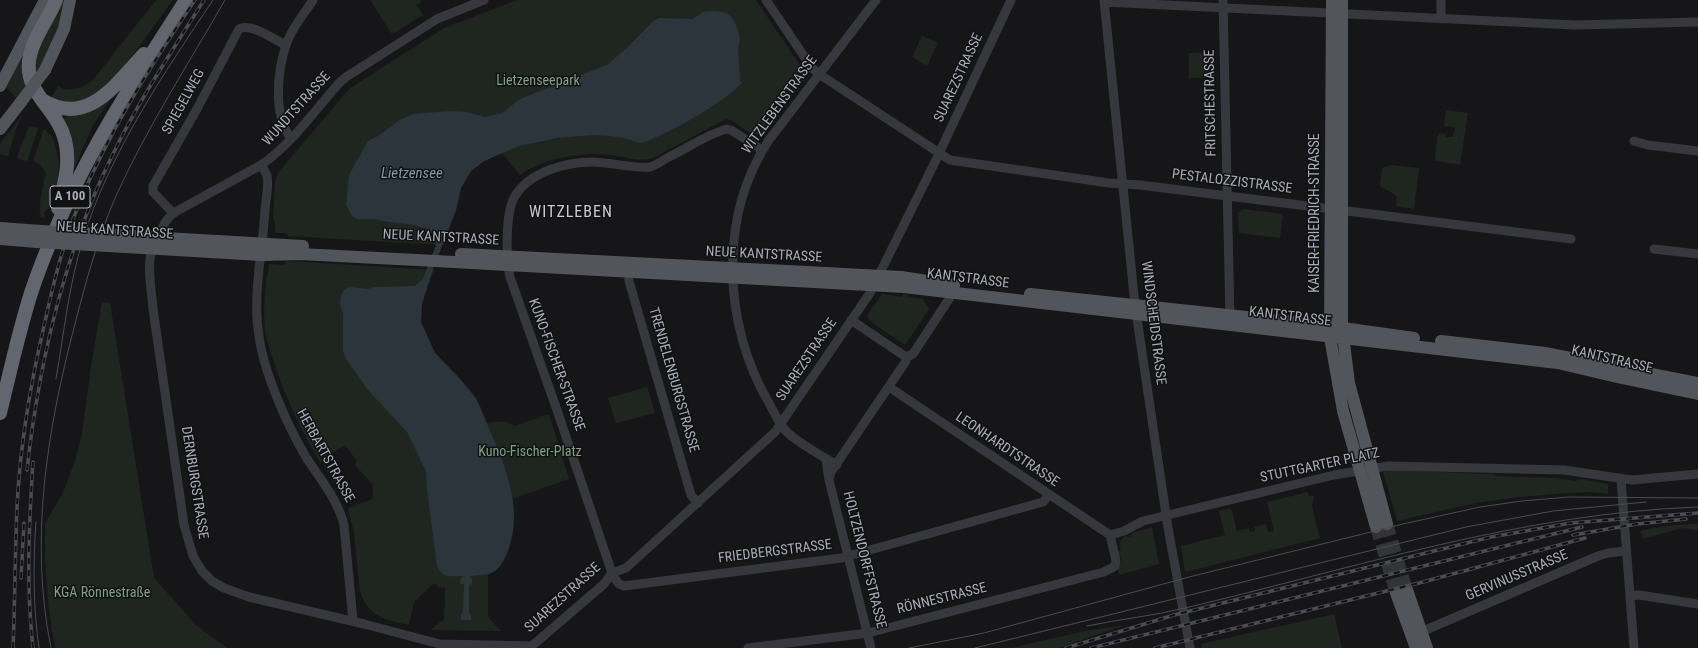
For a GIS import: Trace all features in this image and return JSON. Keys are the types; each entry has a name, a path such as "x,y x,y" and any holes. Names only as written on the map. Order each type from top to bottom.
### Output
{"highway":[{"path":"54,220 66,174 67,149 65,139 58,123 40,99 31,83 29,74 30,59 35,43 56,0"},
{"name":"A 100","path":"0,378 33,270 76,171 148,49 180,0"},
{"name":"A 100","path":"0,413 18,337 32,291 63,213 80,176 117,108 186,0"},
{"path":"40,99 53,106 65,109 85,107 108,92 148,49"}],"main road":[{"path":"0,86 45,0"},
{"path":"0,129 45,70 64,29 70,0"},
{"name":"KAISER-FRIEDRICH-STRASSE","path":"1332,0 1337,14"},
{"name":"KAISER-FRIEDRICH-STRASSE","path":"1336,209 1343,334 1350,383 1371,468 1381,526 1359,470 1340,395 1330,332 1336,209 1337,14 1342,0"},
{"name":"NEUE KANTSTRASSE","path":"0,228 39,236 153,249 262,250 418,256 878,280"},
{"name":"NEUE KANTSTRASSE","path":"0,239 39,236 158,237 262,250"},
{"name":"KANTSTRASSE","path":"878,280 922,279 1136,310 1330,332 1558,363 1698,394"},
{"name":"KANTSTRASSE","path":"878,280 904,286 951,293 1136,310"},
{"name":"KANTSTRASSE","path":"1343,334 1538,352 1698,383"},
{"path":"1416,648 1402,591 1427,648"}],"street":[{"path":"291,139 286,132 280,102 280,73 286,45 313,0"},
{"name":"WUNDTSTRASSE","path":"158,237 163,224 173,213 273,157 291,139 335,87 346,77 436,19 484,0"},
{"name":"PESTALOZZISTRASSE","path":"766,0 812,68 950,160 1122,184 1336,209 1571,239"},
{"name":"WITZLEBENSTRASSE","path":"837,465 787,432 763,393 750,366 740,328 732,273 734,240 740,207 752,170 762,150 876,0"},
{"name":"SUAREZSTRASSE","path":"517,646 532,646 606,582 608,577 614,576 626,568 775,432 878,280 940,153 1011,0"},
{"path":"1441,0 1441,19"},
{"path":"1104,1 1223,4 1337,14 1574,25 1698,22"},
{"name":"WINDSCHEIDSTRASSE","path":"1104,1 1136,310 1166,515 1190,648"},
{"name":"FRITSCHESTRASSE","path":"1223,4 1230,321"},
{"name":"SPIEGELWEG","path":"173,213 153,192 153,186 197,109 239,29 246,27 286,45"},
{"name":"KUNO-FISCHER-STRASSE","path":"614,576 510,277 508,261 509,218 512,202 523,186 533,178 562,166 582,162 652,166 726,129 731,130 762,150"},
{"path":"1634,141 1648,145 1698,151"},
{"name":"HERBARTSTRASSE","path":"261,165 267,175 262,250 257,289 257,318 262,354 286,417 297,440 326,486 342,515 353,621"},
{"name":"DERNBURGSTRASSE","path":"158,237 150,259 150,278 153,309 184,525 193,556 207,576 212,581 224,588 249,597 353,621 440,644 517,646"},
{"path":"1654,249 1698,254"},
{"name":"TRENDELENBURGSTRASSE","path":"628,267 629,281 691,495 698,503"},
{"name":"HOLTZENDORFFSTRASSE","path":"829,480 831,472 889,387 906,359 913,354 949,299 951,293"},
{"path":"851,320 906,359"},
{"name":"LEONHARDTSTRASSE","path":"889,387 1110,535"},
{"name":"HOLTZENDORFFSTRASSE","path":"826,458 826,470 871,648"},
{"name":"STUTTGARTER PLATZ","path":"1110,535 1124,531 1143,520 1359,470 1388,466 1554,469 1635,480 1698,474"},
{"path":"1621,479 1634,648"},
{"name":"FRIEDBERGSTRASSE","path":"614,576 619,584 624,586 841,558 1043,502 1049,495"},
{"name":"RÖNNESTRASSE","path":"748,648 868,633 1104,572 1115,566 1110,535"},
{"name":"GERVINUSSTRASSE","path":"1421,632 1598,556 1626,551"},
{"path":"1630,596 1639,595 1698,604"}],"green space":[{"path":"61,0 66,0 57,31 46,58 35,76 34,60"},
{"path":"156,0 173,0 130,59 103,89 90,99 80,104 50,100 58,86 71,90 85,85 93,80"},
{"path":"370,0 420,0 421,2 416,5 423,15 392,34"},
{"name":"Lietzenseepark","path":"517,0 756,0 806,76 762,134 752,134 731,120 726,119 650,159 639,160 600,154 576,155 552,160 520,175 502,153 484,161 471,171 461,188 456,210 443,245 288,236 285,233 275,233 275,222 273,220 275,181 278,173 349,89 444,28"},
{"path":"922,36 938,43 927,66 912,57"},
{"path":"26,49 22,71 26,88 17,99 6,87"},
{"path":"1189,53 1214,53 1215,77 1189,78"},
{"path":"122,82 93,125 73,171 63,122 68,113"},
{"path":"1446,110 1468,113 1460,165 1437,161 1435,159 1437,136 1439,133 1446,134 1446,137 1453,137 1455,127 1444,126"},
{"path":"23,114 16,129 8,156 0,154 0,144"},
{"path":"29,126 38,128 27,161 18,159 17,157"},
{"path":"44,129 53,137 59,163 58,179 49,208 44,212 45,218 40,217 40,211 41,196 46,174 41,165 33,161"},
{"path":"1390,165 1419,168 1414,209 1396,206 1397,196 1380,186 1382,168"},
{"path":"1243,209 1283,214 1280,238 1239,233 1238,213"},
{"name":"Kuno-Fischer-Platz","path":"286,261 434,270 424,296 420,316 425,335 437,354 476,398 487,423 501,422 515,426 549,414 569,479 512,499 513,520 511,542 508,552 504,561 488,574 488,617 501,631 431,630 444,619 445,588 439,587 434,583 414,602 409,625 379,616 368,607 364,601 360,592 354,533 348,508 373,499 373,485 355,465 357,461 345,445 323,460 345,492 343,496 322,462 320,462 295,416 280,380 266,335 264,323 264,304 266,278 268,276 269,264 283,265"},
{"path":"882,294 903,297 903,294 908,295 908,297 923,299 929,309 905,345 874,324 868,318 868,314"},
{"name":"KGA Rönnestraße","path":"102,302 110,303 154,578 198,627 227,648 55,648 49,611 45,562 45,523 63,493 75,461 82,434 91,366"},
{"path":"647,387 655,413 616,423 608,398"},
{"path":"1392,470 1494,474 1496,476 1556,478 1576,481 1580,479 1608,484 1608,494 1593,492 1519,497 1475,503 1397,521 1383,472"},
{"path":"1308,492 1309,496 1314,496 1312,506 1320,538 1185,572 1181,546 1225,535 1219,511 1231,508 1237,531 1249,528 1250,532 1255,531 1254,527 1266,524 1268,532 1274,531 1267,502"},
{"path":"1698,524 1698,530 1682,528 1643,539 1642,534 1639,531 1673,525"},
{"path":"1152,527 1159,564 1119,575 1118,570 1122,560 1118,552 1121,550 1120,542 1122,539 1125,536 1130,537 1132,533"},
{"path":"1334,614 1342,648 1202,648 1201,644"},
{"path":"1125,625 1059,648 1011,648 1085,631"}],"water":[{"name":"Lietzensee","path":"718,11 726,13 730,16 736,24 740,39 738,48 740,80 742,83 722,100 683,124 645,142 640,143 624,138 593,135 557,138 519,146 484,161 471,171 461,188 456,210 433,269 422,304 421,322 435,353 461,380 476,399 480,407 508,478 514,516 513,535 501,565 492,573 469,577 472,579 472,584 469,585 469,613 471,614 471,620 461,620 461,614 463,613 464,584 460,584 461,579 464,576 445,575 437,566 426,471 407,432 368,390 346,359 343,351 343,315 340,303 341,295 345,289 351,287 367,289 375,287 415,286 423,279 436,245 434,234 425,228 414,225 376,219 357,219 352,216 346,205 349,175 368,141 378,136 400,120 413,114 450,111 467,112 485,117 502,113 520,99 607,65 629,46 652,22 659,18 693,19 703,12"}],"tunnel":[{"path":"1387,524 1407,590"},
{"path":"1376,527 1396,593"}],"tram line":[{"path":"56,379 74,273 83,239 94,207 107,176 139,115 213,0"},
{"path":"51,648 45,607 42,567 44,485 56,404 84,292 104,227 128,171 154,121 225,0"},
{"path":"909,648 984,633 1189,577 1403,524 1480,507 1522,501 1569,497 1698,498"},
{"path":"975,648 1466,527 1553,511 1646,502"},
{"path":"1087,626 1173,611 1376,560 1504,531 1633,511 1698,507"},
{"path":"36,522 34,585 39,648"}],"railway":[{"path":"13,648 18,484 23,439 34,371 59,264 79,204 104,150 147,74 195,0"},
{"path":"27,470 32,430 47,349 56,309 80,231 95,193 122,136 156,77 204,0"},
{"path":"33,462 29,532 29,602 33,648"},
{"path":"1066,648 1174,615 1491,537 1571,523 1698,513"},
{"path":"1573,535 1637,524 1686,519"},
{"path":"21,578 24,523"},
{"path":"1091,648 1582,527"},
{"path":"1155,648 1423,582 1585,538"}],"district":[{"name":"WITZLEBEN","path":"571,213"}]}
